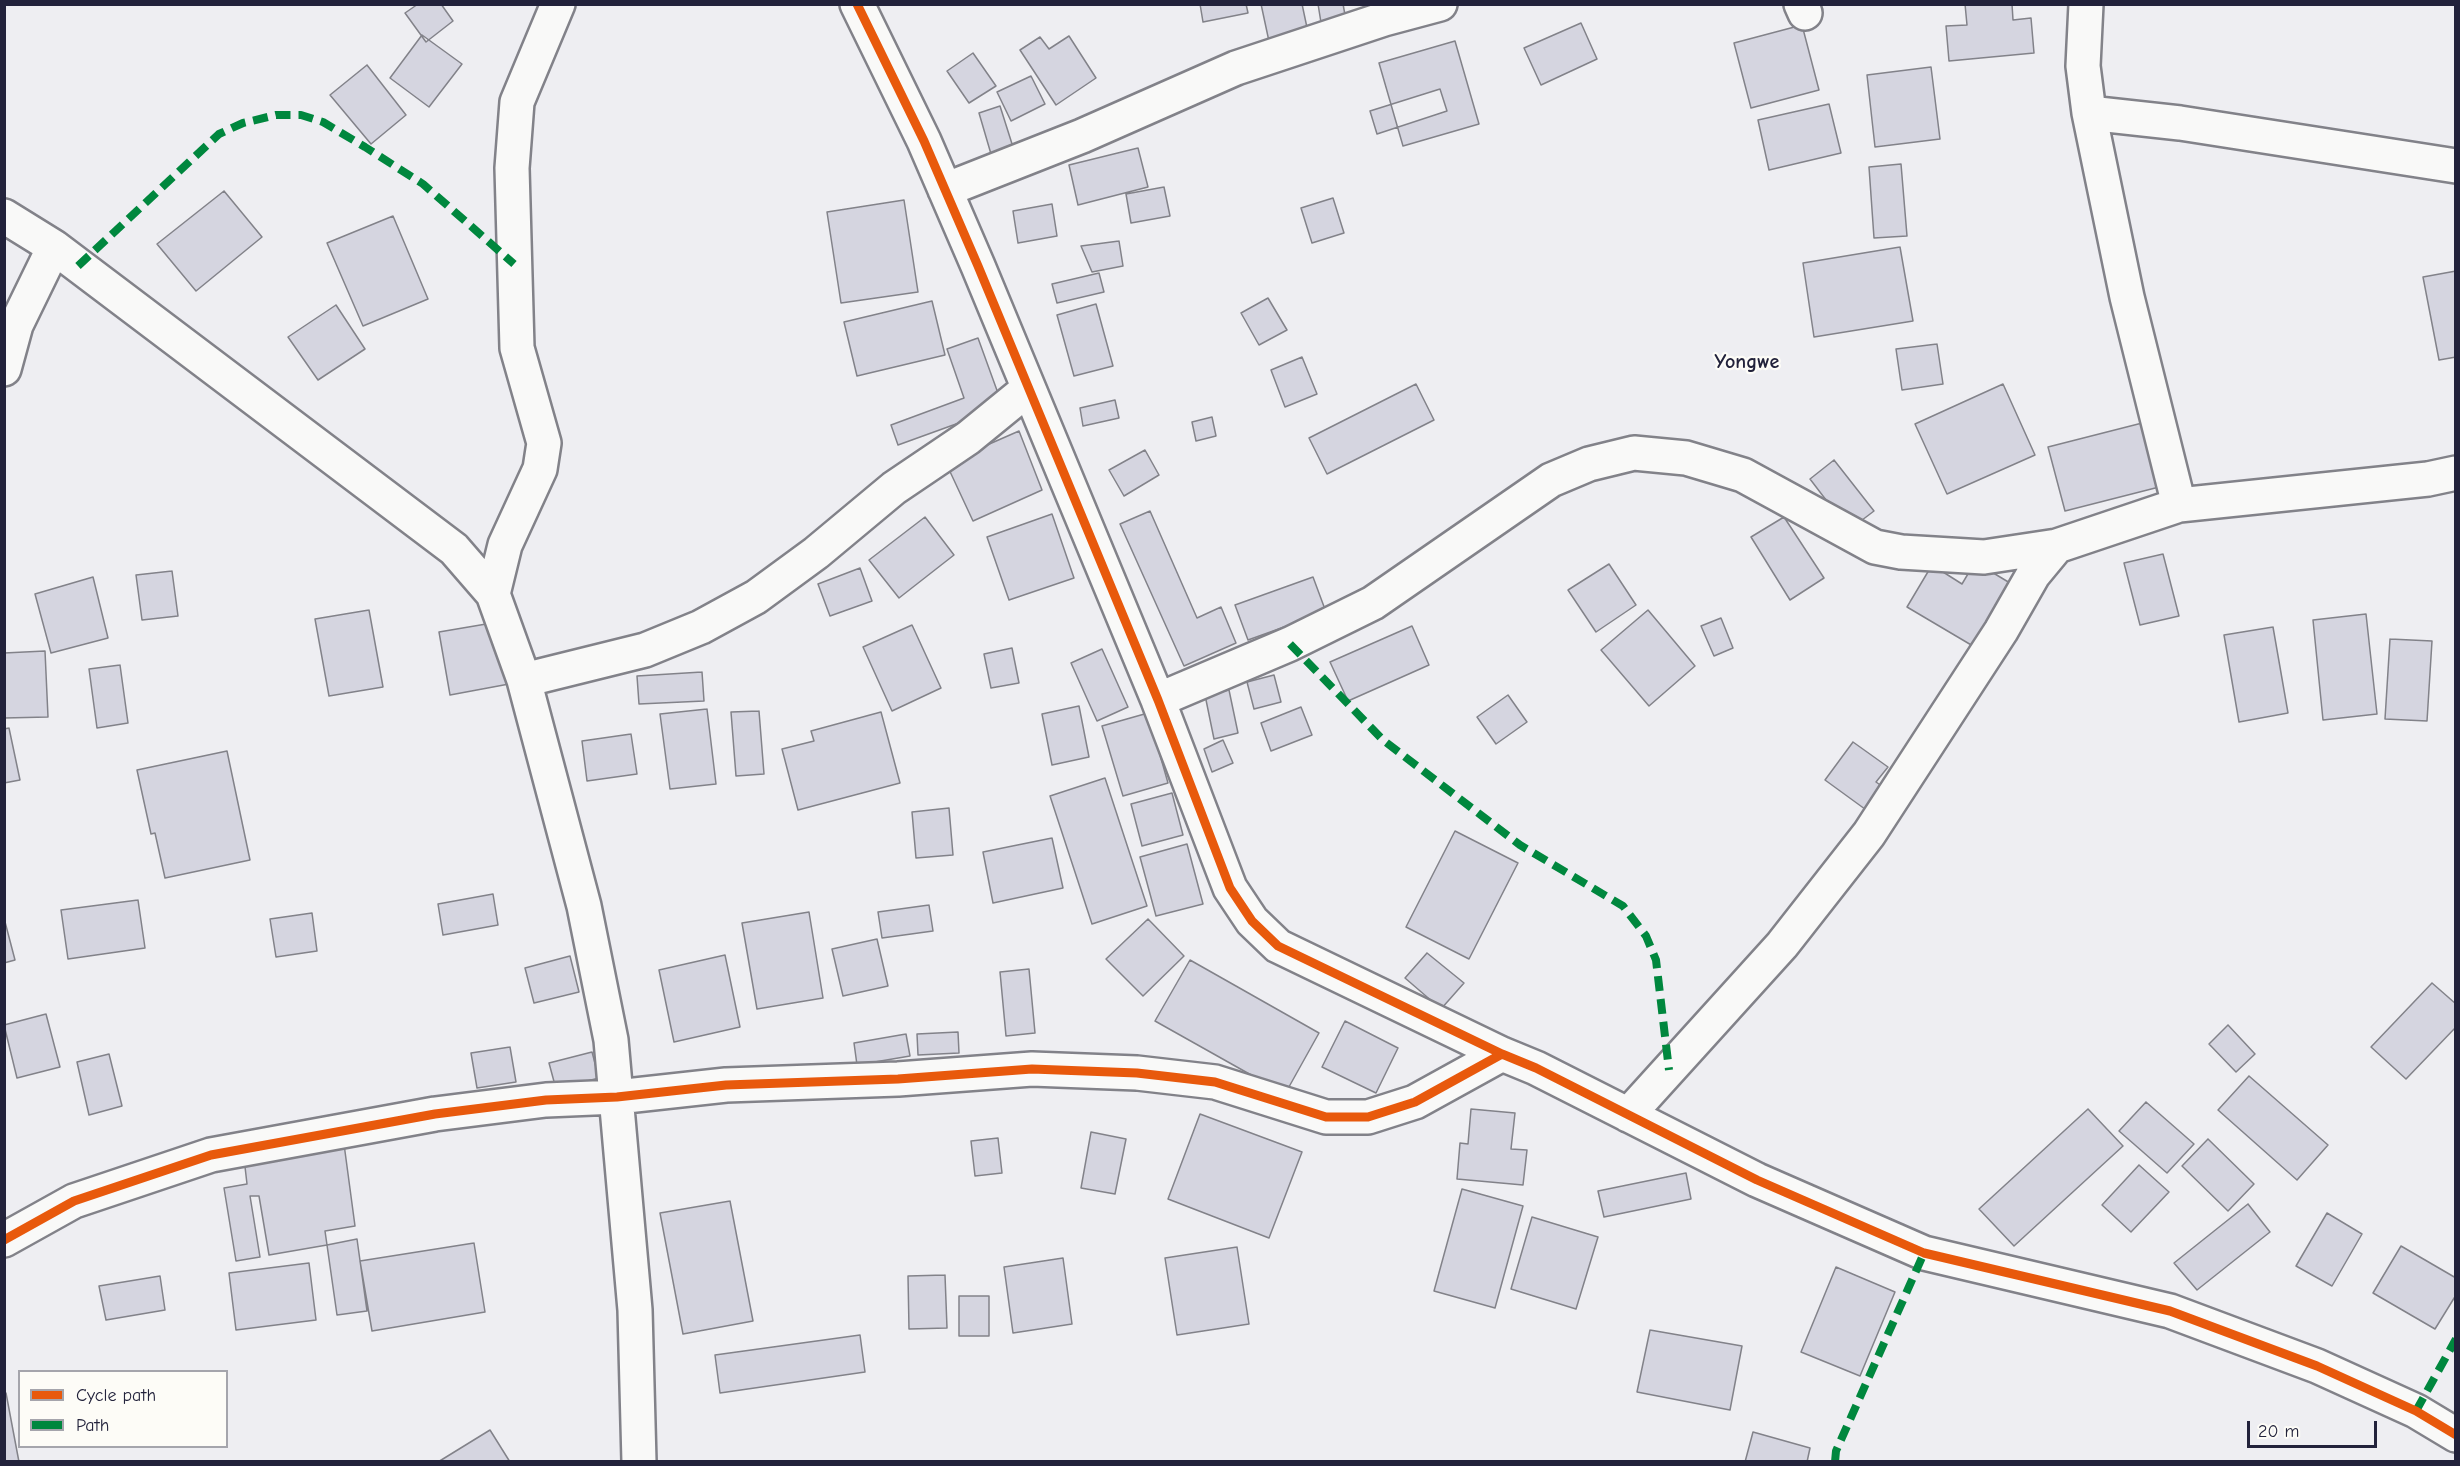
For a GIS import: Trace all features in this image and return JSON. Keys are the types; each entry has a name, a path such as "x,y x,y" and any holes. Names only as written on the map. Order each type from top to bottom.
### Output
{"street":[{"path":"493,594 505,546 540,469 544,443 518,348 513,168 517,102 558,4"},
{"path":"857,4 945,190 1158,700 1230,888 1252,921 1278,946 1502,1054 1536,1068 1757,1180 1924,1253 2170,1311 2317,1366 2416,1411 2456,1435"},
{"path":"945,190 1082,136 1236,68 1440,4"},
{"path":"2086,4 2084,66 2089,113 2127,297 2179,505"},
{"path":"2089,113 2180,123 2456,166"},
{"path":"4,216 54,247 454,549 493,594 524,680 584,906 611,1040 635,1310 639,1461"},
{"path":"4,369 16,325 54,247"},
{"path":"524,680 645,650 701,627 756,597 816,553 894,488 968,438 1028,389"},
{"path":"1158,700 1290,644 1374,603 1551,480 1589,464 1634,453 1686,458 1743,475 1875,547 1901,552 1984,557 2057,546 2179,505 2428,479 2456,473"},
{"path":"1628,1115 1782,945 1869,834 2001,631 2033,575 2057,546"},
{"path":"4,1240 74,1202 211,1155 435,1114 546,1100 617,1097 726,1085 898,1079 1032,1069 1137,1073 1215,1082 1326,1117 1368,1117 1415,1102 1502,1054"}],"building":[{"path":"418,4 441,4 453,21 426,42 405,13"},
{"path":"1200,4 1246,4 1248,13 1203,22"},
{"path":"1261,4 1302,4 1309,37 1270,46"},
{"path":"1318,4 1343,4 1348,31 1323,35"},
{"path":"1965,4 2012,4 2013,20 2031,18 2034,53 1949,61 1946,26 1967,25"},
{"path":"1581,23 1597,59 1541,85 1524,48"},
{"path":"1802,25 1819,90 1751,108 1734,43"},
{"path":"422,35 462,64 429,107 390,78"},
{"path":"1069,36 1096,78 1056,105 1020,50 1040,37 1049,49"},
{"path":"1455,41 1479,124 1403,146 1379,63"},
{"path":"973,53 996,86 969,103 947,71"},
{"path":"367,65 406,115 371,144 330,95"},
{"path":"1931,67 1940,139 1875,147 1867,75"},
{"path":"1031,76 1045,104 1011,121 997,92"},
{"path":"1440,89 1447,111 1377,134 1370,111"},
{"path":"1829,104 1841,153 1769,170 1758,120"},
{"path":"1000,106 1013,147 991,154 979,113"},
{"path":"1138,148 1148,187 1078,205 1069,165"},
{"path":"1901,164 1907,236 1874,238 1869,167"},
{"path":"1164,187 1170,216 1131,223 1126,194"},
{"path":"224,191 262,237 196,291 157,244"},
{"path":"1333,198 1344,233 1312,243 1301,208"},
{"path":"904,200 918,292 841,303 827,212"},
{"path":"1052,204 1057,236 1018,243 1013,211"},
{"path":"393,216 428,299 363,326 327,243"},
{"path":"1119,241 1123,266 1092,272 1081,246"},
{"path":"1900,247 1913,321 1814,337 1803,263"},
{"path":"2456,271 2456,357 2439,360 2423,277"},
{"path":"1099,273 1104,292 1057,303 1052,284"},
{"path":"1268,298 1287,330 1259,345 1241,313"},
{"path":"932,301 945,355 857,376 844,322"},
{"path":"1096,304 1113,366 1074,376 1057,315"},
{"path":"336,305 365,349 318,380 288,337"},
{"path":"978,338 1003,407 898,445 891,425 964,398 947,349"},
{"path":"1937,344 1943,384 1902,390 1896,349"},
{"path":"1302,357 1317,394 1285,407 1271,370"},
{"path":"1416,384 1434,420 1327,474 1309,438"},
{"path":"2003,384 2035,455 1947,494 1915,424"},
{"path":"1115,400 1119,418 1083,426 1080,408"},
{"path":"1212,417 1216,436 1196,441 1192,422"},
{"path":"2150,421 2167,485 2065,511 2048,447"},
{"path":"1019,431 1042,490 973,521 946,463"},
{"path":"1145,450 1159,475 1124,496 1109,470"},
{"path":"1834,460 1874,511 1849,530 1810,479"},
{"path":"1150,511 1197,618 1221,607 1236,643 1184,666 1120,524"},
{"path":"1052,514 1074,578 1009,600 987,537"},
{"path":"925,517 954,555 899,598 869,560"},
{"path":"1784,517 1824,578 1790,600 1751,537"},
{"path":"2163,554 2179,616 2140,625 2124,563"},
{"path":"1975,562 2015,586 1978,649 1907,607 1932,565 1962,584"},
{"path":"1609,564 1636,605 1596,632 1568,590"},
{"path":"860,568 872,601 830,616 818,584"},
{"path":"172,571 178,616 142,620 136,575"},
{"path":"93,577 108,638 51,653 35,594"},
{"path":"1313,577 1326,612 1248,640 1235,605"},
{"path":"369,610 383,687 329,696 315,619"},
{"path":"1648,610 1695,666 1649,706 1601,650"},
{"path":"2366,614 2377,714 2323,720 2313,620"},
{"path":"1721,618 1733,648 1714,656 1701,626"},
{"path":"498,622 509,684 450,695 439,632"},
{"path":"912,625 941,688 892,711 863,647"},
{"path":"1412,626 1429,665 1348,701 1330,662"},
{"path":"2273,627 2288,713 2239,722 2224,635"},
{"path":"2390,639 2432,641 2427,721 2385,719"},
{"path":"1012,648 1019,683 991,688 984,654"},
{"path":"1102,649 1128,707 1097,721 1071,663"},
{"path":"45,651 48,717 4,718 4,653"},
{"path":"120,665 128,723 97,728 89,669"},
{"path":"702,672 704,701 639,704 637,676"},
{"path":"1274,675 1281,702 1254,709 1247,682"},
{"path":"1229,690 1238,733 1214,739 1205,695"},
{"path":"1508,695 1527,722 1496,744 1477,717"},
{"path":"1079,706 1089,757 1052,765 1042,714"},
{"path":"1301,707 1312,735 1271,751 1261,723"},
{"path":"707,709 716,784 670,789 660,714"},
{"path":"759,711 764,774 736,776 731,712"},
{"path":"881,712 900,783 798,810 782,749 814,741 811,731"},
{"path":"1148,713 1168,783 1123,796 1102,726"},
{"path":"9,728 20,780 4,783 4,729"},
{"path":"631,734 637,774 587,781 582,741"},
{"path":"1223,740 1233,763 1212,772 1204,749"},
{"path":"1853,742 1888,767 1876,782 1886,789 1869,812 1825,780"},
{"path":"227,751 250,860 165,878 155,833 151,834 137,770"},
{"path":"1105,778 1147,906 1092,924 1050,796"},
{"path":"1172,793 1183,835 1142,846 1131,804"},
{"path":"949,808 953,855 916,858 912,812"},
{"path":"1455,831 1518,863 1469,959 1406,927"},
{"path":"1052,838 1063,888 993,903 983,852"},
{"path":"1187,844 1203,904 1156,916 1140,857"},
{"path":"493,894 498,925 443,935 438,904"},
{"path":"138,900 145,948 68,959 61,910"},
{"path":"929,905 933,931 882,938 878,912"},
{"path":"809,912 823,998 757,1009 742,923"},
{"path":"312,913 317,951 276,957 270,919"},
{"path":"4,918 15,960 4,963"},
{"path":"1148,919 1184,956 1143,996 1106,959"},
{"path":"877,939 888,986 843,996 832,949"},
{"path":"1427,953 1464,983 1441,1009 1405,978"},
{"path":"725,955 740,1027 674,1042 659,970"},
{"path":"570,956 579,992 534,1003 525,968"},
{"path":"1190,960 1319,1033 1285,1094 1155,1021"},
{"path":"1029,969 1035,1033 1006,1036 1000,972"},
{"path":"2432,983 2456,1004 2456,1027 2406,1079 2371,1047"},
{"path":"46,1014 60,1067 17,1078 4,1025"},
{"path":"1345,1021 1398,1048 1376,1093 1322,1067"},
{"path":"2228,1025 2255,1054 2236,1072 2209,1044"},
{"path":"958,1032 959,1053 918,1055 917,1034"},
{"path":"906,1034 910,1056 857,1065 854,1043"},
{"path":"510,1047 516,1082 477,1088 471,1053"},
{"path":"592,1052 599,1078 556,1089 549,1063"},
{"path":"109,1054 122,1106 89,1115 77,1062"},
{"path":"2249,1076 2328,1145 2297,1180 2218,1110"},
{"path":"2146,1102 2194,1144 2167,1173 2119,1131"},
{"path":"1471,1109 1515,1113 1511,1149 1527,1150 1523,1185 1457,1179 1460,1143 1468,1144"},
{"path":"2088,1109 2123,1146 2014,1246 1979,1209"},
{"path":"1200,1114 1302,1152 1269,1238 1168,1199"},
{"path":"1091,1132 1126,1139 1115,1194 1081,1188"},
{"path":"998,1138 1002,1173 975,1176 971,1141"},
{"path":"2208,1139 2254,1184 2228,1211 2182,1166"},
{"path":"344,1144 355,1226 325,1231 327,1245 269,1255 259,1196 250,1196 260,1257 236,1261 224,1188 247,1184 244,1158"},
{"path":"2139,1165 2169,1192 2131,1232 2102,1205"},
{"path":"1686,1173 1691,1199 1604,1217 1598,1191"},
{"path":"1462,1189 1523,1206 1495,1308 1434,1291"},
{"path":"730,1201 753,1321 683,1334 660,1213"},
{"path":"2248,1204 2270,1232 2197,1290 2174,1263"},
{"path":"2327,1213 2362,1234 2332,1286 2296,1266"},
{"path":"1532,1217 1598,1237 1576,1309 1511,1289"},
{"path":"357,1239 367,1311 337,1315 327,1245"},
{"path":"474,1243 485,1312 372,1331 360,1261"},
{"path":"2401,1246 2456,1278 2456,1295 2435,1329 2373,1293"},
{"path":"1237,1247 1249,1324 1177,1335 1165,1258"},
{"path":"1063,1258 1072,1324 1013,1333 1004,1267"},
{"path":"309,1263 316,1320 236,1330 229,1273"},
{"path":"1836,1267 1895,1292 1860,1376 1801,1352"},
{"path":"945,1275 947,1328 909,1329 908,1276"},
{"path":"160,1276 165,1310 106,1320 99,1286"},
{"path":"959,1296 989,1296 989,1336 959,1336"},
{"path":"1650,1330 1742,1346 1730,1410 1637,1392"},
{"path":"860,1335 865,1372 720,1393 715,1355"},
{"path":"4,1393 6,1393 19,1462 4,1462"},
{"path":"490,1430 510,1462 438,1462"},
{"path":"1753,1432 1810,1448 1807,1462 1745,1462"}],"marked path":[{"path":"78,266 219,134 243,123 276,115 301,115 323,122 365,147 423,184 514,264"},
{"path":"1290,644 1383,740 1520,845 1623,906 1646,936 1656,960 1669,1070"},
{"path":"1835,1462 1836,1451 1924,1253"},
{"path":"2416,1411 2456,1339"}],"cycle path":[{"path":"857,4 924,141 978,266 1158,700 1230,888 1252,921 1278,946 1502,1054 1536,1068 1757,1180 1924,1253 2170,1311 2317,1366 2416,1411 2456,1435"},
{"path":"4,1240 74,1201 211,1155 435,1114 546,1100 617,1097 726,1085 898,1079 1032,1069 1137,1073 1215,1082 1326,1117 1368,1117 1415,1102 1502,1054"}],"district":[{"name":"Yongwe","path":"1747,362"}]}
